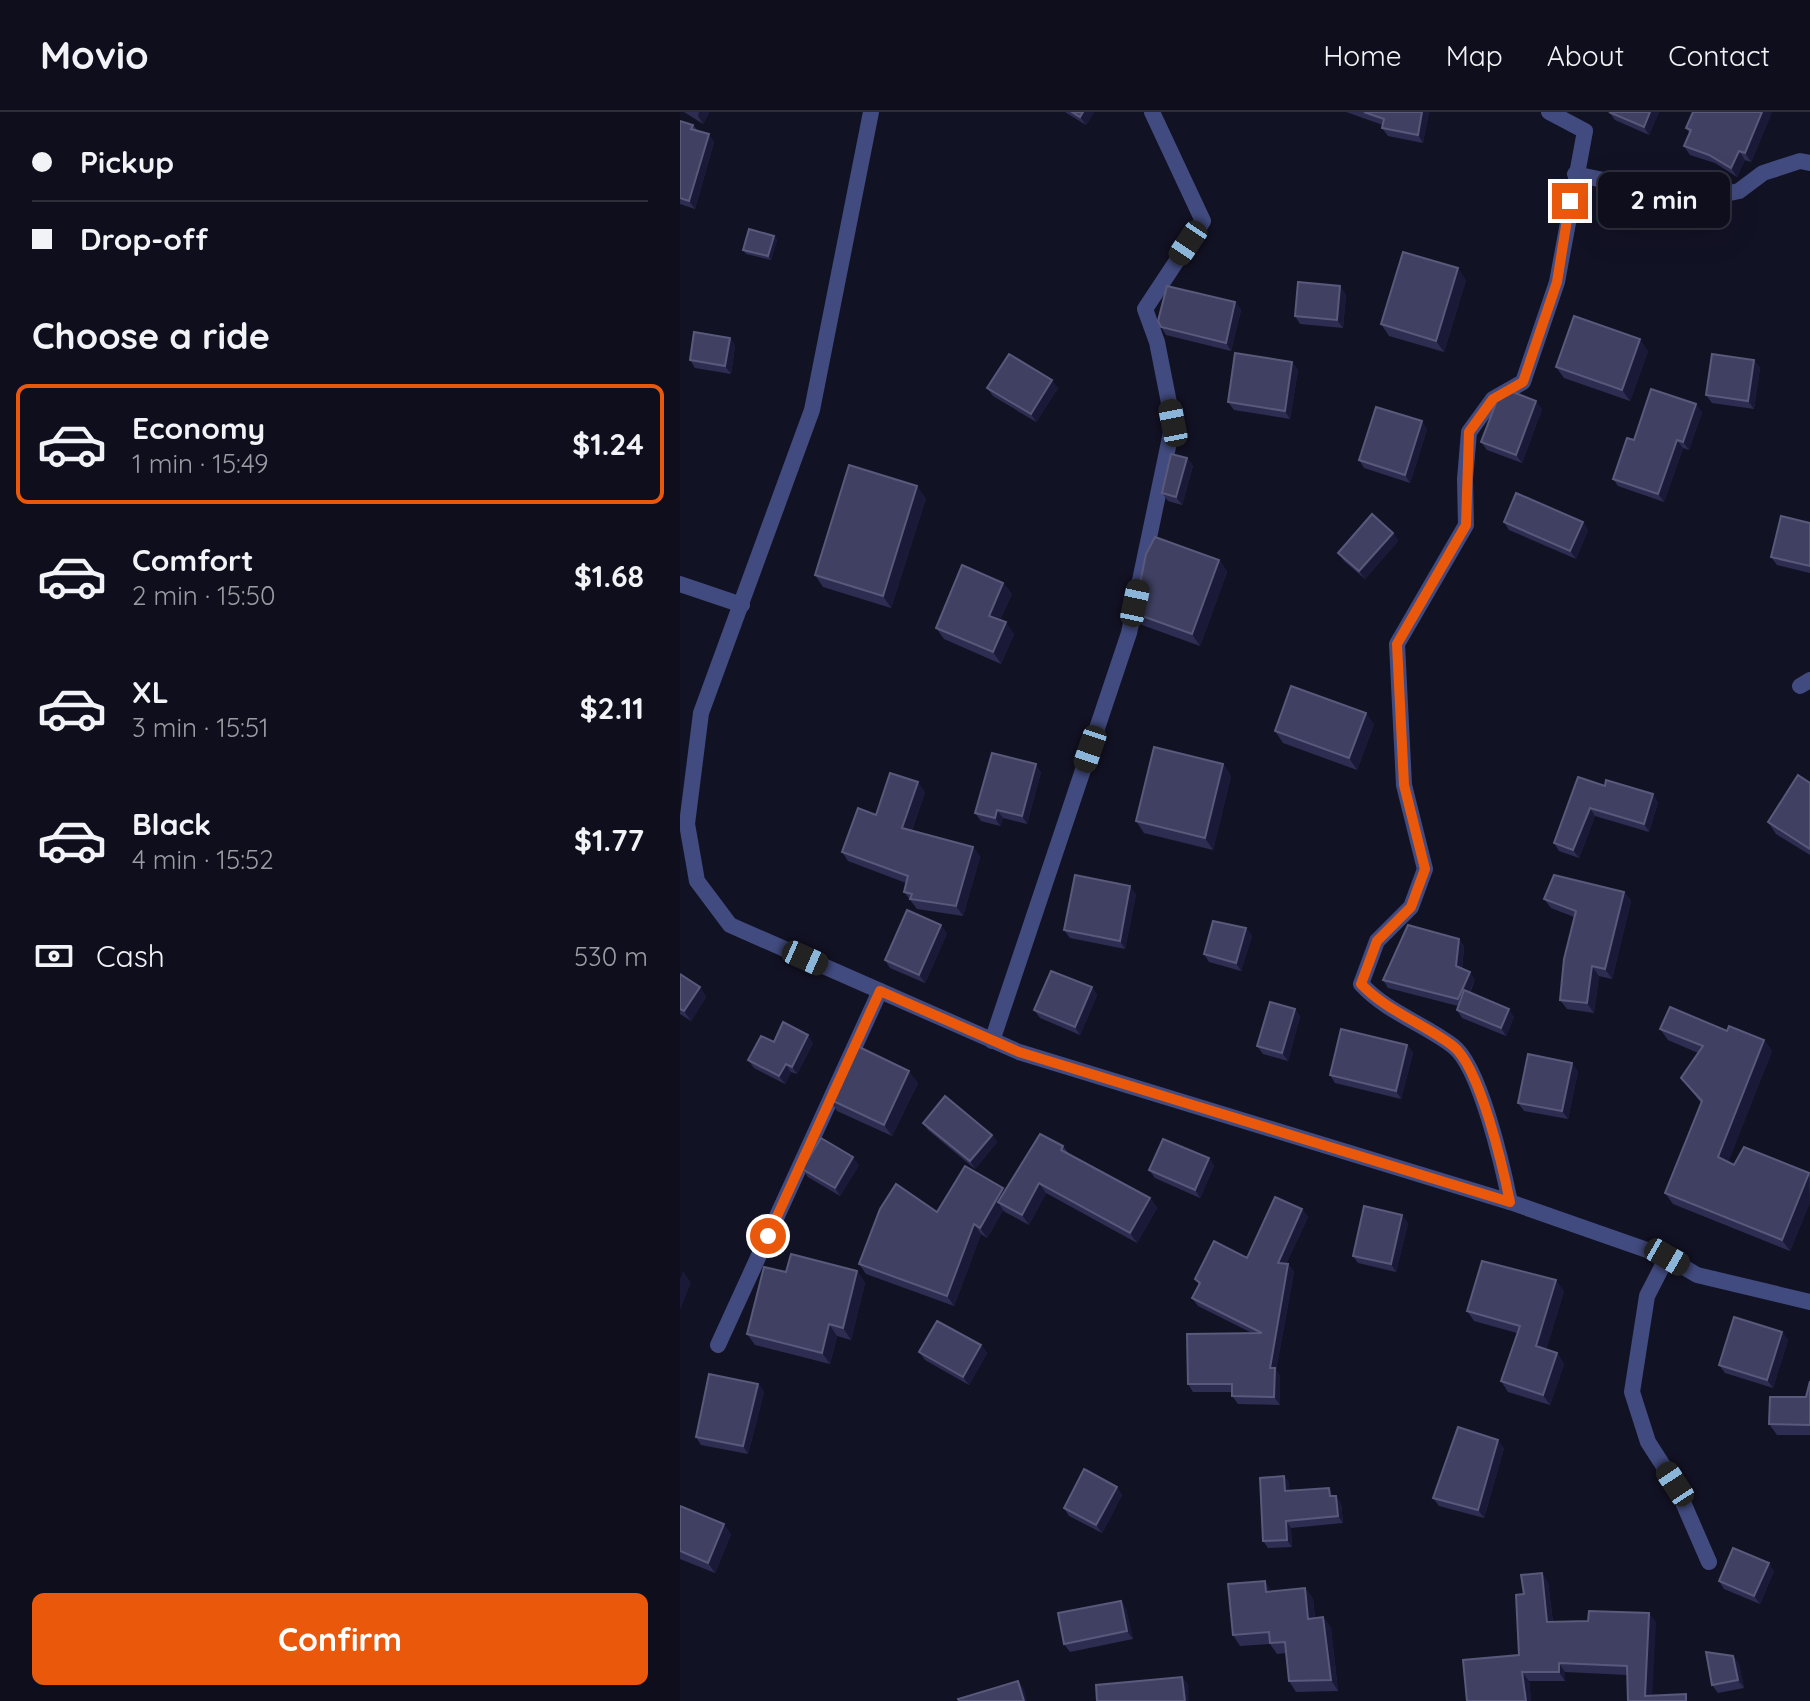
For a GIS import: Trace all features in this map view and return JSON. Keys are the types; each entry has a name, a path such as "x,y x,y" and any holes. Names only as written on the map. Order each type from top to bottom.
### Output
{"street":[{"path":"871,112 812,410 701,713 687,824 697,881 730,925 992,1041 1510,1202 1667,1257 1697,1275 1810,1302"},
{"path":"992,1041 1129,633 1173,423 1157,342 1145,309 1203,221 1152,112"},
{"path":"1510,1202 1495,1133 1457,1049 1381,1005 1361,984 1377,941 1411,907 1425,869 1404,785 1397,644 1466,525 1469,432 1493,399 1523,382 1557,282 1585,131 1549,112"},
{"path":"1575,174 1698,200 1739,191 1763,173 1800,161 1810,163"},
{"path":"680,584 742,605"},
{"path":"718,1345 880,991"},
{"path":"1667,1257 1647,1296 1632,1392 1648,1442 1675,1484 1709,1562"}],"building":[{"path":"1364,112 1422,112 1418,135 1382,128 1384,119"},
{"path":"1609,112 1650,112 1644,127"},
{"path":"1693,112 1762,112 1745,153 1739,151 1731,168 1709,155 1684,146 1691,130 1686,128"},
{"path":"680,121 693,125 691,129 709,134 689,201 680,198"},
{"path":"749,229 774,236 768,256 743,250"},
{"path":"1403,252 1458,268 1436,341 1381,324"},
{"path":"1298,282 1340,286 1337,320 1295,316"},
{"path":"1167,286 1235,302 1226,343 1161,327 1158,321"},
{"path":"1574,316 1640,339 1622,390 1556,367"},
{"path":"694,332 730,338 725,366 690,360"},
{"path":"1235,353 1292,362 1285,411 1228,402"},
{"path":"1009,354 1052,380 1031,414 987,388"},
{"path":"1712,354 1754,360 1748,401 1706,395"},
{"path":"1651,389 1696,404 1683,442 1677,440 1658,494 1613,479 1627,438 1634,440"},
{"path":"1510,391 1536,401 1516,455 1481,442 1498,398"},
{"path":"1376,407 1422,421 1405,475 1359,460"},
{"path":"1171,454 1187,458 1176,497 1162,493"},
{"path":"849,465 917,486 883,596 815,575"},
{"path":"1516,493 1583,522 1570,551 1504,522"},
{"path":"1372,514 1393,533 1359,571 1338,553"},
{"path":"1781,516 1810,523 1810,566 1771,557"},
{"path":"1155,537 1219,560 1192,634 1134,613 1146,554"},
{"path":"962,565 1003,583 989,616 1006,622 993,652 936,628"},
{"path":"1291,686 1366,713 1349,758 1275,731"},
{"path":"1154,747 1223,764 1205,838 1136,821"},
{"path":"992,753 1036,764 1022,816 997,810 995,818 975,813"},
{"path":"890,773 918,782 902,828 973,847 956,906 910,899 912,894 904,892 908,876 842,852 858,808 876,815"},
{"path":"1798,775 1810,783 1810,849 1768,822"},
{"path":"1578,777 1605,786 1606,780 1653,794 1644,824 1590,808 1573,850 1554,843"},
{"path":"1075,875 1130,886 1120,941 1064,930"},
{"path":"1554,875 1624,892 1605,969 1592,966 1587,1003 1560,1000 1564,959 1576,911 1544,899"},
{"path":"907,910 941,925 919,975 885,960"},
{"path":"1213,921 1246,928 1236,963 1204,954"},
{"path":"1408,925 1459,939 1456,966 1470,972 1458,999 1383,980"},
{"path":"1051,971 1092,987 1075,1027 1034,1010"},
{"path":"680,974 700,987 684,1011 680,1009"},
{"path":"1464,990 1509,1009 1501,1028 1457,1010"},
{"path":"1270,1002 1295,1009 1282,1053 1257,1046"},
{"path":"1670,1007 1727,1031 1729,1026 1764,1040 1718,1157 1734,1165 1744,1147 1809,1173 1782,1240 1665,1193 1702,1101 1681,1078 1703,1046 1660,1029"},
{"path":"783,1022 808,1035 792,1067 786,1064 779,1076 748,1060 761,1036 774,1042"},
{"path":"1341,1029 1407,1045 1396,1091 1330,1075"},
{"path":"855,1045 909,1071 884,1125 829,1099"},
{"path":"1528,1054 1572,1063 1562,1111 1518,1103"},
{"path":"945,1096 992,1135 970,1161 923,1123"},
{"path":"1040,1134 1063,1146 1061,1150 1150,1198 1130,1233 1039,1183 1022,1215 998,1202"},
{"path":"821,1138 853,1157 835,1188 802,1169"},
{"path":"1163,1139 1209,1158 1195,1190 1149,1170"},
{"path":"965,1166 1003,1188 980,1228 974,1224 947,1296 859,1264 880,1209 896,1184 937,1212"},
{"path":"1275,1197 1302,1209 1278,1263 1288,1264 1270,1368 1275,1368 1274,1397 1232,1396 1232,1384 1188,1384 1187,1334 1262,1333 1192,1298 1200,1283 1195,1279 1214,1241 1247,1258"},
{"path":"1364,1206 1402,1215 1391,1264 1353,1256"},
{"path":"791,1254 857,1271 843,1328 829,1324 822,1353 747,1334 764,1267 786,1272"},
{"path":"1482,1261 1556,1280 1536,1346 1557,1353 1543,1395 1501,1381 1520,1326 1467,1311"},
{"path":"1734,1317 1782,1332 1767,1380 1719,1365"},
{"path":"937,1321 981,1345 963,1377 919,1352"},
{"path":"709,1374 758,1384 743,1446 696,1437"},
{"path":"1810,1381 1810,1425 1769,1424 1770,1397 1806,1397"},
{"path":"1458,1427 1498,1440 1478,1510 1433,1498"},
{"path":"1084,1469 1117,1487 1096,1525 1064,1508"},
{"path":"1284,1476 1285,1491 1329,1488 1330,1496 1336,1496 1338,1516 1286,1521 1287,1540 1263,1541 1260,1478"},
{"path":"680,1506 724,1524 708,1563 680,1551"},
{"path":"1733,1548 1769,1563 1754,1596 1719,1581"},
{"path":"1542,1573 1547,1622 1588,1621 1589,1611 1649,1613 1645,1696 1686,1694 1686,1701 1628,1701 1627,1666 1559,1663 1559,1672 1522,1672 1526,1701 1467,1701 1463,1660 1519,1655 1516,1595 1524,1594 1521,1575"},
{"path":"1265,1581 1266,1592 1305,1588 1308,1619 1323,1617 1331,1680 1289,1681 1285,1642 1270,1643 1269,1632 1233,1635 1228,1584"},
{"path":"1121,1601 1127,1631 1064,1644 1058,1613"},
{"path":"1706,1652 1733,1656 1738,1680 1712,1685"},
{"path":"1182,1677 1185,1701 1097,1701 1096,1685"},
{"path":"1018,1681 1024,1701 958,1699"}],"route":[{"path":"768,1236 880,991 1019,1052 1510,1202 1495,1133 1457,1049 1381,1005 1361,984 1377,941 1411,907 1425,869 1404,785 1397,644 1466,525 1465,479 1469,432 1493,399 1523,382 1557,282 1570,201"}]}
